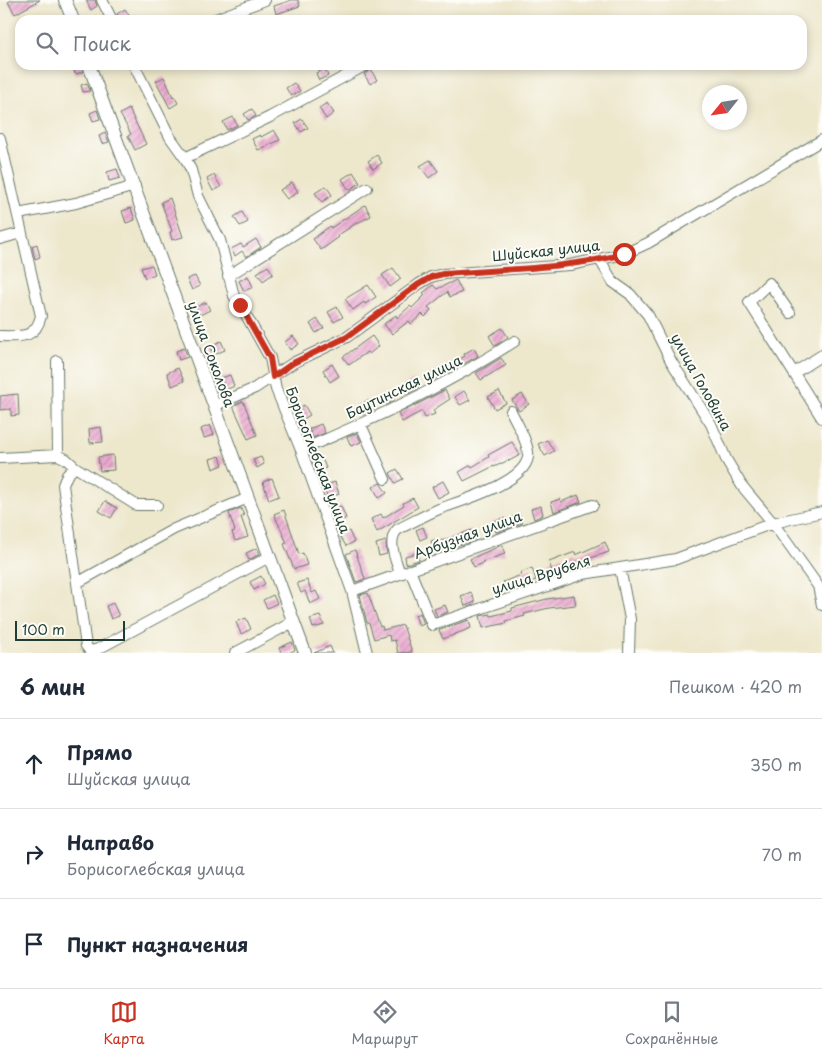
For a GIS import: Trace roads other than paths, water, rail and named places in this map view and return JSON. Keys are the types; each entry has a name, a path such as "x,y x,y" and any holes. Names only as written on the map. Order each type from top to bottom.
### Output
{"main road":[{"path":"65,0 70,15"},
{"name":"улица Соколова","path":"91,70 135,186 304,653"}],"street":[{"path":"102,0 110,15"},
{"path":"226,15 265,0"},
{"name":"Борисоглебская улица","path":"136,70 170,137 191,170 198,196 220,240 234,296 270,358 273,377 352,591 367,653"},
{"path":"185,158 270,117 357,70"},
{"path":"0,138 41,316 38,327 31,333 22,336 0,336"},
{"name":"Шуйская улица","path":"214,406 255,388 293,363 347,337 431,277 443,274 570,264 600,260 624,254 648,243 822,140"},
{"path":"18,214 76,203 135,186"},
{"path":"228,276 367,188"},
{"path":"0,239 21,233"},
{"name":"улица Головина","path":"600,260 613,282 630,294 648,315 671,361 710,424 726,460 742,486 773,523 818,586 822,605"},
{"path":"790,313 769,283 749,302 822,418"},
{"name":"Баутинская улица","path":"301,450 361,425 450,381 515,341"},
{"path":"794,373 822,355"},
{"path":"57,361 58,455"},
{"path":"405,572 391,541 393,534 398,529 497,486 514,477 525,465 528,458 528,450 511,411"},
{"path":"361,425 385,478"},
{"path":"0,458 58,455 136,505 157,505"},
{"path":"75,467 67,475 63,485 86,646 90,650 98,649 269,558"},
{"path":"77,583 174,529 248,498"},
{"name":"Арбузная улица","path":"352,591 593,505"},
{"name":"улица Врубеля","path":"405,572 432,625 583,574 676,559 773,523 822,512"},
{"path":"620,568 630,619 629,653"},
{"path":"235,653 293,622"}]}
